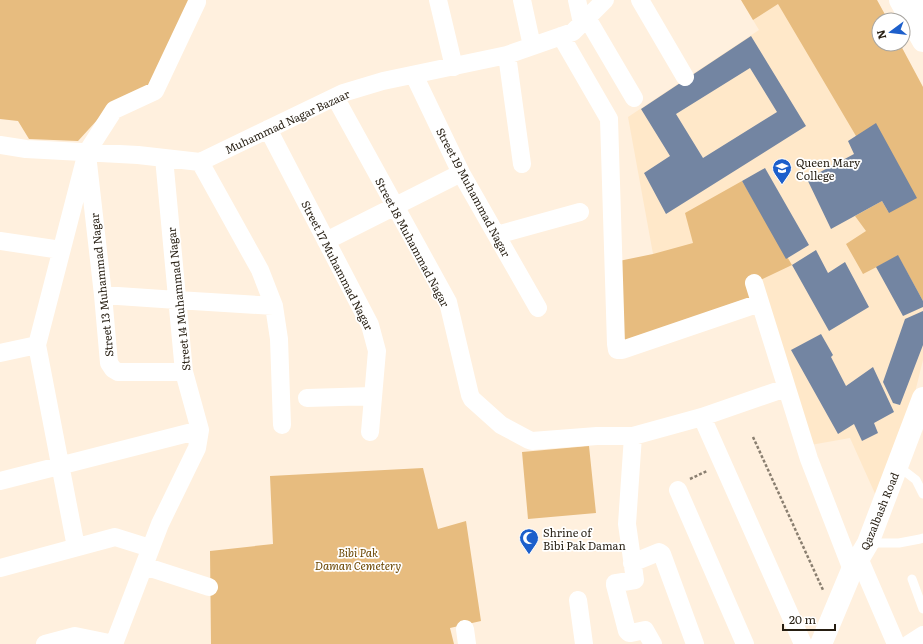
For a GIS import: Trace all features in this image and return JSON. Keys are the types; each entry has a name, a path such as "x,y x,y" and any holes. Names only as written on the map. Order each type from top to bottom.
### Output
{"street":[{"path":"438,0 454,67"},
{"path":"522,0 532,46"},
{"path":"577,0 585,20 634,98"},
{"name":"Muhammad Nagar Bazaar","path":"200,162 343,93 383,81 507,55 573,32 605,0"},
{"path":"640,0 685,77"},
{"path":"900,0 923,41"},
{"path":"919,0 923,7"},
{"path":"76,548 37,345 87,152 114,110 155,91 200,1"},
{"path":"561,36 609,119 617,350 622,350 760,303"},
{"path":"507,55 522,164"},
{"name":"Street 19 Muhammad Nagar","path":"414,75 461,173 538,308"},
{"name":"Street 18 Muhammad Nagar","path":"335,97 448,302 472,399 500,425 529,440 536,441 597,436 633,436"},
{"name":"Street 17 Muhammad Nagar","path":"268,129 370,325 377,351 370,432"},
{"path":"0,145 26,149 138,155 200,162 260,270 274,306 279,339 282,425"},
{"name":"Street 13 Muhammad Nagar","path":"87,152 109,363 113,369 118,372 184,372"},
{"name":"Street 14 Muhammad Nagar","path":"114,644 160,524 197,448 200,430 184,372 164,158"},
{"path":"326,241 461,173"},
{"path":"496,235 580,212"},
{"path":"0,241 62,250"},
{"path":"754,283 809,459 859,557 896,644"},
{"path":"102,295 274,306"},
{"path":"0,353 37,345"},
{"path":"653,644 645,630 631,633 627,631 615,585 615,583 635,580 627,524 633,436 702,417 786,388"},
{"path":"307,398 373,396"},
{"name":"Qazalbash Road","path":"821,644 859,557 923,398"},
{"path":"702,417 803,644"},
{"path":"0,481 200,430"},
{"path":"678,490 745,644"},
{"path":"0,568 115,537 150,548"},
{"path":"632,563 659,552 662,554 695,644"},
{"path":"144,566 209,587"},
{"path":"578,600 584,644"},
{"path":"909,644 923,635"},
{"path":"46,644 75,636 114,644"}],"lane":[{"path":"897,465 916,480 923,494"},
{"path":"859,557 899,543 923,538"},
{"path":"912,579 923,609"}],"path":[{"path":"753,437 834,614"},
{"path":"678,490 679,484 723,463"}],"shaded area":[{"name":"Queen Mary College","path":"741,0 877,0 884,12 871,12 871,52 904,52 923,87 923,360 897,465 881,507 850,438 805,446 760,303 653,254 628,117 759,30"}],"green space":[{"path":"0,0 189,0 154,83 110,106 78,141 29,139 18,121 0,119"},
{"path":"741,0 877,0 884,12 871,12 871,52 904,52 923,87 923,301 898,256 863,274 846,244 866,231 855,216 882,201 889,213 856,136 778,4 753,20"},
{"path":"742,181 792,265 754,283 760,303 622,350 614,262 653,254 693,243 685,213"},
{"path":"589,446 596,513 528,519 522,452"},
{"name":"Bibi Pak Daman Cemetery","path":"423,468 438,529 466,521 481,621 450,628 454,644 211,644 210,551 273,544 270,476"}],"building":[{"path":"751,36 806,126 666,214 644,173 670,156 641,109","holes":["750,68 777,112 703,158 676,114"]},
{"path":"876,123 917,198 889,213 882,201 831,229 807,179 854,154 848,141"},
{"path":"765,168 809,245 786,259 742,181"},
{"path":"816,250 828,273 845,262 869,307 829,331 792,265"},
{"path":"898,255 923,301 923,307 903,316 876,267"},
{"path":"923,311 923,345 900,405 893,403 883,382 905,319"},
{"path":"821,334 833,355 831,357 846,386 873,367 894,412 874,423 878,433 862,441 854,424 838,434 791,350"}],"place":[{"name":"Queen Mary College","path":"782,185"},
{"name":"Shrine of Bibi Pak Daman","path":"529,555"}]}
